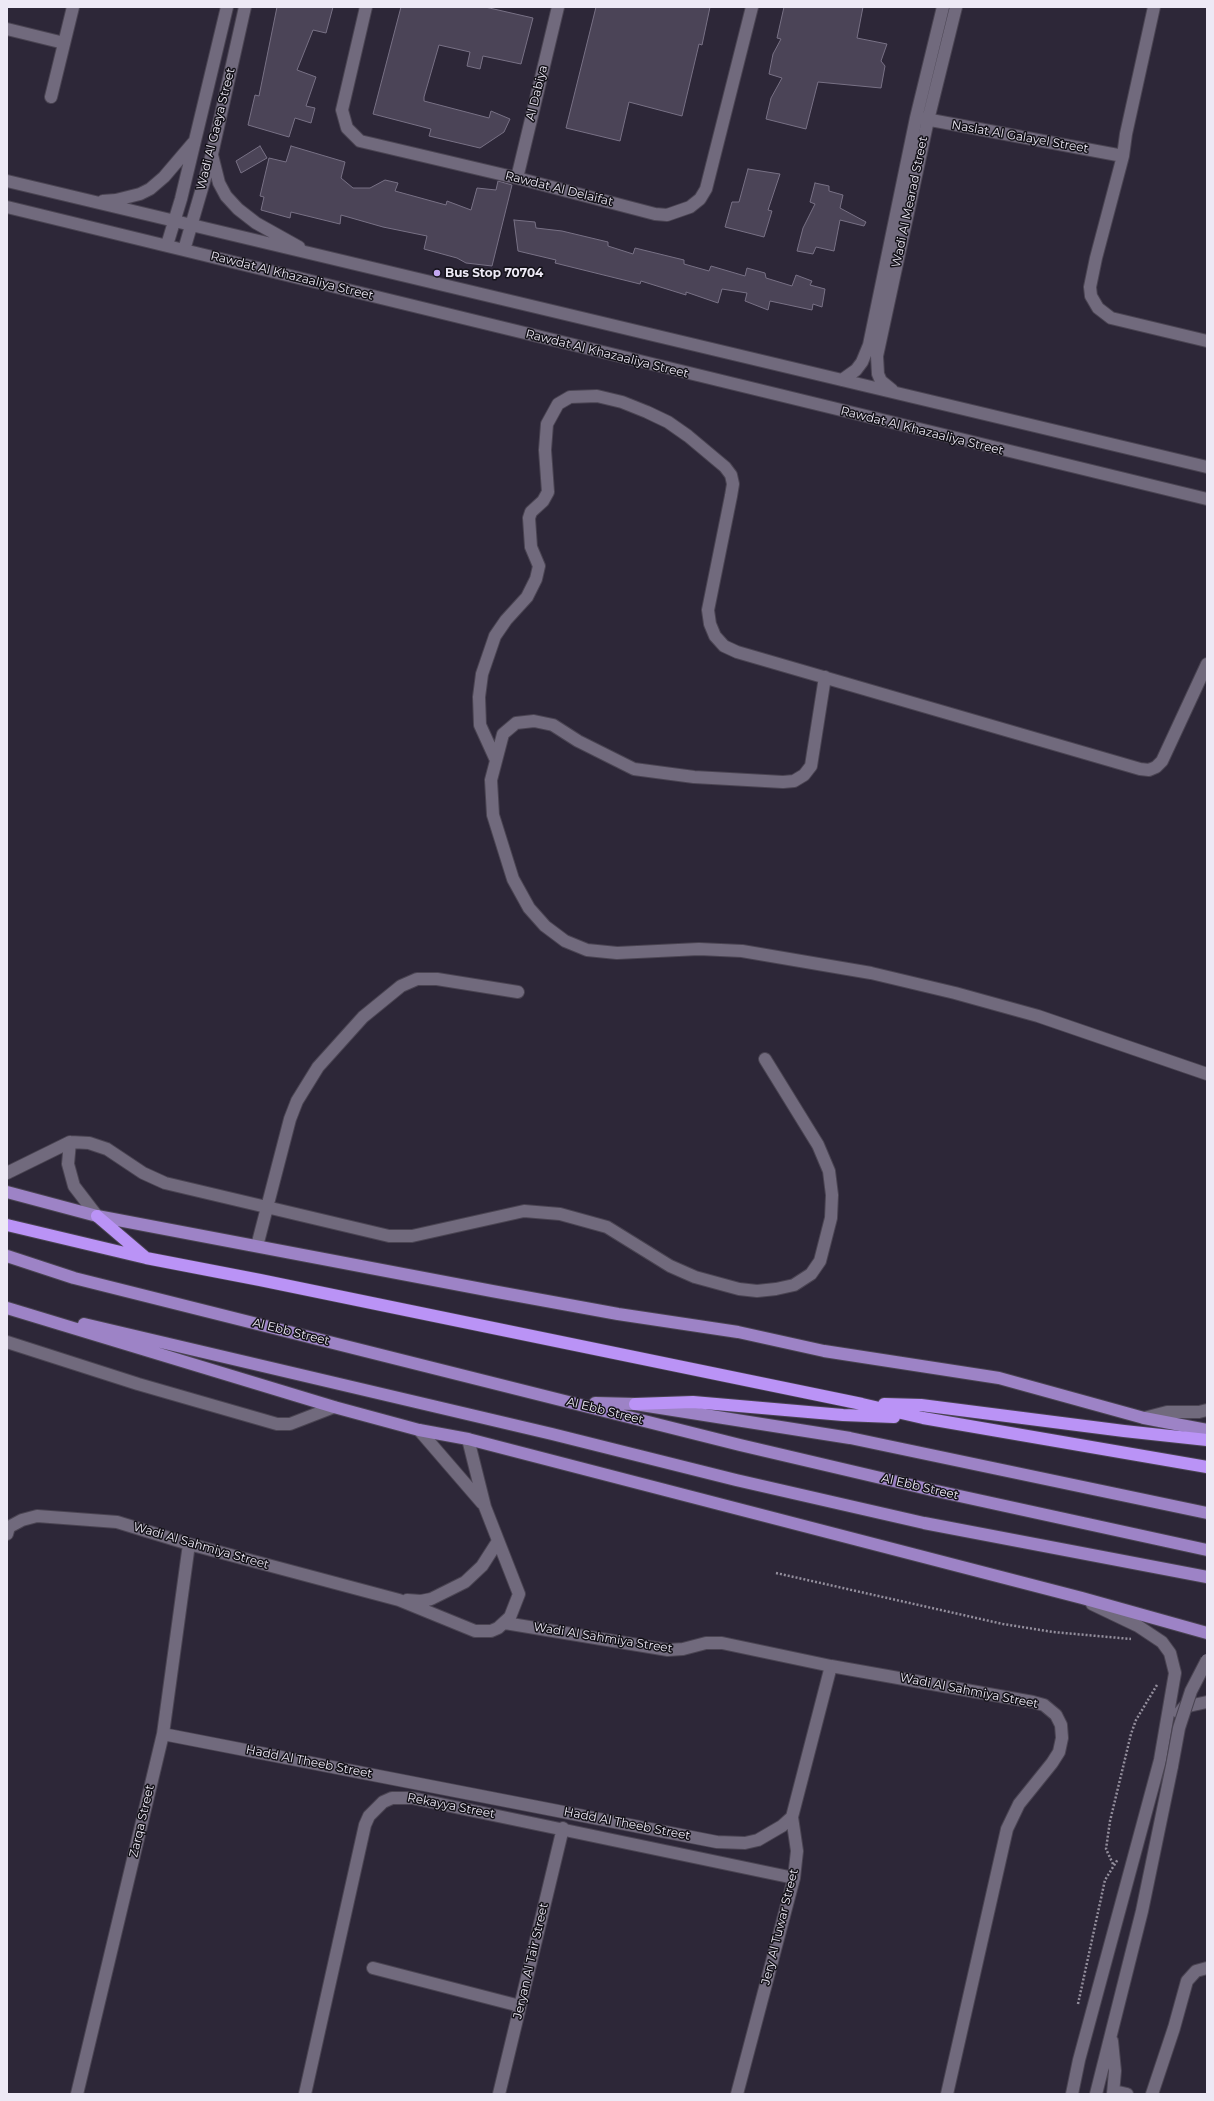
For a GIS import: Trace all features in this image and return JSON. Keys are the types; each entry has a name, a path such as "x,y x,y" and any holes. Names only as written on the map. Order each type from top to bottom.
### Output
{"highway":[{"path":"98,1216 146,1258"},
{"path":"7,1225 146,1258 260,1280 862,1404 923,1418 1207,1467"},
{"path":"635,1404 693,1402 843,1415 923,1418"},
{"path":"862,1404 921,1405 1207,1440"}],"main road":[{"path":"7,1192 98,1216 611,1313 738,1332 824,1351 985,1375 1144,1418 1207,1430"},
{"name":"Al Ebb Street","path":"7,1256 74,1278 575,1403 932,1490 1207,1550"},
{"path":"7,1308 334,1407 420,1430 468,1439 1082,1598 1207,1633"},
{"path":"7,1308 218,1355 766,1487 924,1523 1207,1577"},
{"path":"575,1403 635,1404 850,1438 1207,1513"}],"street":[{"path":"51,97 73,7"},
{"name":"Wadi Al Gaeya Street","path":"167,245 195,140 227,7"},
{"name":"Wadi Al Gaeya Street","path":"184,250 212,154 246,7"},
{"name":"Rawdat Al Delaifat","path":"366,7 342,110 343,120 353,136 369,144 517,178 655,214 667,215 690,207 706,189 711,177 752,7"},
{"name":"Al Dabiya","path":"517,178 558,7"},
{"name":"Wadi Al Mearad Street","path":"894,392 881,381 877,369 877,356 943,7"},
{"name":"Wadi Al Mearad Street","path":"842,380 859,366 869,345 922,119 956,7"},
{"path":"1154,7 1126,134 1124,156 1096,258 1090,287 1094,302 1103,313 1111,318 1207,341"},
{"path":"7,29 64,43"},
{"name":"Naslat Al Galayel Street","path":"922,119 1124,156"},
{"name":"Wadi Al Gaeya Street","path":"90,202 116,200 140,194 150,189 164,177 195,140"},
{"path":"212,154 219,183 226,196 238,209 256,222 316,256"},
{"name":"Rawdat Al Khazaaliya Street","path":"7,181 316,256 1207,467"},
{"name":"Rawdat Al Khazaaliya Street","path":"7,207 893,424 1207,499"},
{"path":"495,758 480,725 479,697 482,674 495,636 506,620 527,597 536,580 538,566 531,547 529,518 531,512 543,501 548,492 545,450 547,424 558,404 570,397 598,396 622,402 668,422 688,436 725,467 731,475 733,484 708,610 710,624 715,636 724,646 736,652 1133,767 1149,770 1156,767 1162,761 1207,664"},
{"path":"825,677 811,766 804,775 794,781 783,782 694,777 634,769 578,741 552,724 534,721 516,724 502,734 495,758 491,780 493,815 513,879 529,908 545,926 565,941 587,950 617,953 699,949 742,951 871,973 955,993 1038,1016 1207,1074"},
{"path":"257,1246 290,1119 301,1096 331,1051 362,1018 401,986 417,979 437,979 518,992"},
{"path":"7,1173 70,1142 80,1141 98,1145 143,1173 165,1184 389,1236 404,1237 479,1222 524,1211 560,1214 608,1227 670,1266 717,1285 757,1291 776,1289 794,1285 811,1274 820,1261 831,1218 832,1195 829,1172 818,1145 765,1059"},
{"path":"70,1142 68,1164 74,1186 98,1216"},
{"path":"7,1342 138,1384 277,1424 295,1423 334,1407"},
{"path":"1144,1418 1167,1412 1199,1412 1207,1410"},
{"path":"420,1430 485,1506"},
{"path":"468,1439 485,1506 519,1594 513,1610 505,1623"},
{"name":"Wadi Al Sahmiya Street","path":"7,1534 10,1527 22,1520 36,1516 117,1522 189,1544 399,1600 475,1631 491,1631 505,1623 668,1650 683,1649 706,1643 722,1643 831,1666 1033,1702 1051,1710 1056,1715 1061,1725 1062,1738 1059,1752 1019,1804 1007,1829 947,2094"},
{"name":"Wadi Al Sahmiya Street","path":"399,1600 421,1601 431,1598 465,1582 482,1566 498,1541"},
{"name":"Zarqa Street","path":"76,2094 163,1734 189,1544"},
{"path":"1072,2094 1079,2060 1160,1760 1174,1682 1174,1665 1170,1653 1162,1642 1151,1634 1082,1598"},
{"path":"1096,2094 1142,1911 1179,1728 1191,1691 1207,1660"},
{"name":"Jery Al Tuwar Street","path":"737,2094 794,1878 797,1851 792,1817 831,1666"},
{"path":"1160,1760 1175,1719 1184,1707 1207,1702"},
{"name":"Hadd Al Theeb Street","path":"163,1734 731,1843 758,1840 771,1834 792,1817"},
{"path":"453,1806 455,1791"},
{"name":"Rekayya Street","path":"305,2094 369,1816 383,1802 392,1798 402,1796 453,1806 794,1878"},
{"name":"Jeryan Al Tair Street","path":"500,2094 563,1828"},
{"path":"373,1968 520,2006"},
{"path":"1152,2094 1174,2028 1187,1981 1196,1971 1207,1968"},
{"path":"1111,2035 1115,2060 1113,2093 1127,2094"}],"path":[{"path":"776,1573 1003,1624 1053,1632 1136,1640"},
{"path":"1113,1864 1106,1848 1110,1821 1129,1741 1136,1720 1159,1683"}],"building":[{"path":"277,7 333,7 326,33 313,30 297,70 316,77 306,106 315,108 311,123 295,118 289,137 248,125 255,95 259,96"},
{"path":"401,7 485,7 533,18 521,64 483,56 480,69 467,66 470,52 439,45 424,97 424,101 489,118 491,111 510,119 504,132 480,148 429,136 431,129 373,114"},
{"path":"596,7 710,7 702,45 699,44 682,116 629,102 620,141 566,128"},
{"path":"784,7 863,7 857,38 887,44 881,61 885,66 881,88 818,82 806,129 766,119 771,98 782,78 769,74 773,54 781,39 777,38"},
{"path":"260,146 267,158 241,173 236,161"},
{"path":"291,146 345,162 341,178 353,188 370,188 385,180 398,183 395,191 446,205 447,201 471,210 477,188 496,190 498,181 512,185 492,266 466,263 457,258 424,249 427,236 383,227 341,215 340,224 291,212 290,218 261,210 264,197 260,196 269,158 286,162"},
{"path":"748,169 780,174 768,210 772,211 764,237 725,227 732,202 739,202"},
{"path":"815,183 829,186 829,191 843,195 840,208 866,222 864,226 840,220 834,251 816,247 813,254 797,251 803,228 815,204 810,202"},
{"path":"514,220 535,222 536,228 562,231 608,242 608,246 633,254 635,248 684,260 684,264 709,271 711,266 745,276 747,268 765,273 766,278 792,286 796,275 812,281 810,285 825,289 822,307 813,304 812,310 770,301 768,310 745,301 747,293 722,289 718,303 686,292 686,295 641,281 640,284 555,263 556,260 518,251"}],"place":[{"name":"Bus Stop 70704","path":"437,273"}]}
